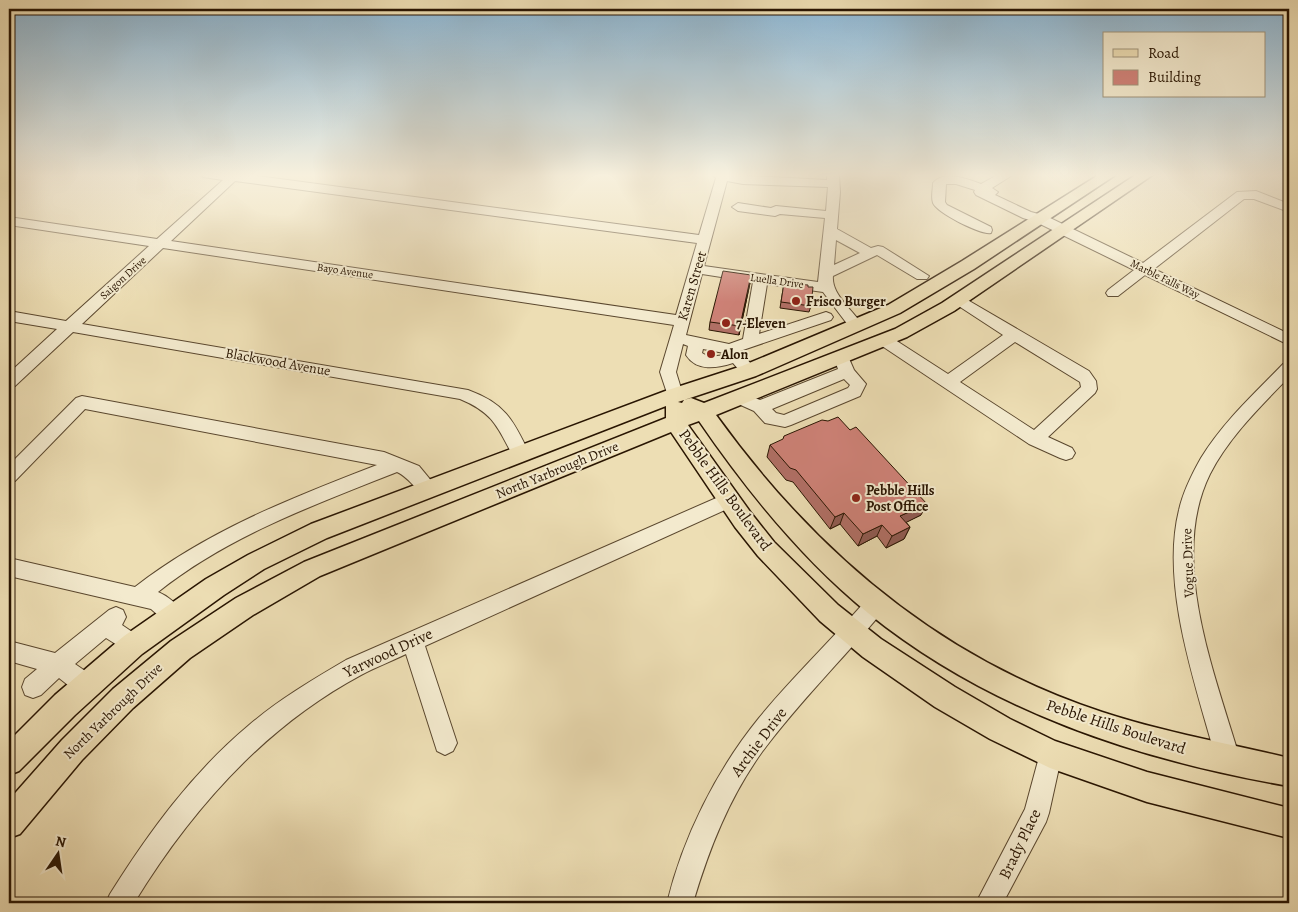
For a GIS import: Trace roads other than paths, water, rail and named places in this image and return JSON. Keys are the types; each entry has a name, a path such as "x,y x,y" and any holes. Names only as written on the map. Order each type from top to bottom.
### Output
{"main road":[{"name":"North Yarbrough Drive","path":"9,761 86,686 133,645 215,587 276,552 319,531 675,395 738,359 856,326 894,310 1045,217"},
{"name":"North Yarbrough Drive","path":"9,823 62,761 141,682 176,653 234,612 287,582 312,569 676,422 740,398 845,365 884,340 959,300 1083,217"},
{"name":"Pebble Hills Boulevard","path":"675,395 703,412 767,495 846,579 876,604 936,647 1011,689 1075,717 1136,737 1289,772"},
{"name":"Pebble Hills Boulevard","path":"675,395 676,422 743,520 766,549 829,613 872,648 946,697 1000,729 1050,754 1147,787 1289,823"},
{"path":"276,552 287,582"}],"street":[{"name":"Saigon Drive","path":"9,382 190,217"},
{"path":"533,217 706,240"},
{"name":"Karen Street","path":"675,395 668,372 711,217"},
{"path":"832,217 827,281 834,300 856,326"},
{"path":"959,217 986,230"},
{"name":"Marble Falls Way","path":"1032,217 1041,219 1289,340"},
{"path":"1113,293 1212,217"},
{"name":"Bayo Avenue","path":"9,221 682,321"},
{"path":"830,231 870,253"},
{"path":"827,281 870,253 878,250 922,276"},
{"name":"Luella Drive","path":"697,269 761,278 827,281"},
{"path":"677,338 697,341 694,355 698,360 707,363 717,363 738,359 750,343 761,278"},
{"path":"959,300 1083,375 1088,381 1090,389 1035,439"},
{"name":"Blackwood Avenue","path":"9,316 462,394 481,401 497,412 507,426 520,453"},
{"path":"750,343 826,317"},
{"path":"948,382 1014,335"},
{"path":"884,340 1035,439 1066,453"},
{"path":"740,398 760,407 771,419 785,421 854,392 858,384 845,365"},
{"name":"Vogue Drive","path":"1228,758 1192,624 1186,581 1184,544 1186,519 1192,496 1218,446 1289,368"},
{"path":"9,476 82,402 384,459 413,471 429,489"},
{"path":"138,596 157,580 190,558 257,521 397,464"},
{"name":"Yarwood Drive","path":"119,903 136,874 172,825 217,772 243,746 317,688 354,667 730,500"},
{"path":"9,567 158,601 173,615"},
{"name":"Archie Drive","path":"680,903 706,828 728,783 754,744 782,710 876,604"},
{"path":"33,687 110,622 133,645"},
{"path":"413,641 445,743"},
{"path":"9,651 58,664 86,686"},
{"name":"Brady Place","path":"989,903 1037,813 1050,754"}],"place":[{"name":"Frisco Burger","path":"796,301"},
{"name":"7-Eleven","path":"726,323"},
{"name":"Alon","path":"711,354"},
{"name":"Pebble Hills Post Office","path":"856,498"}]}
